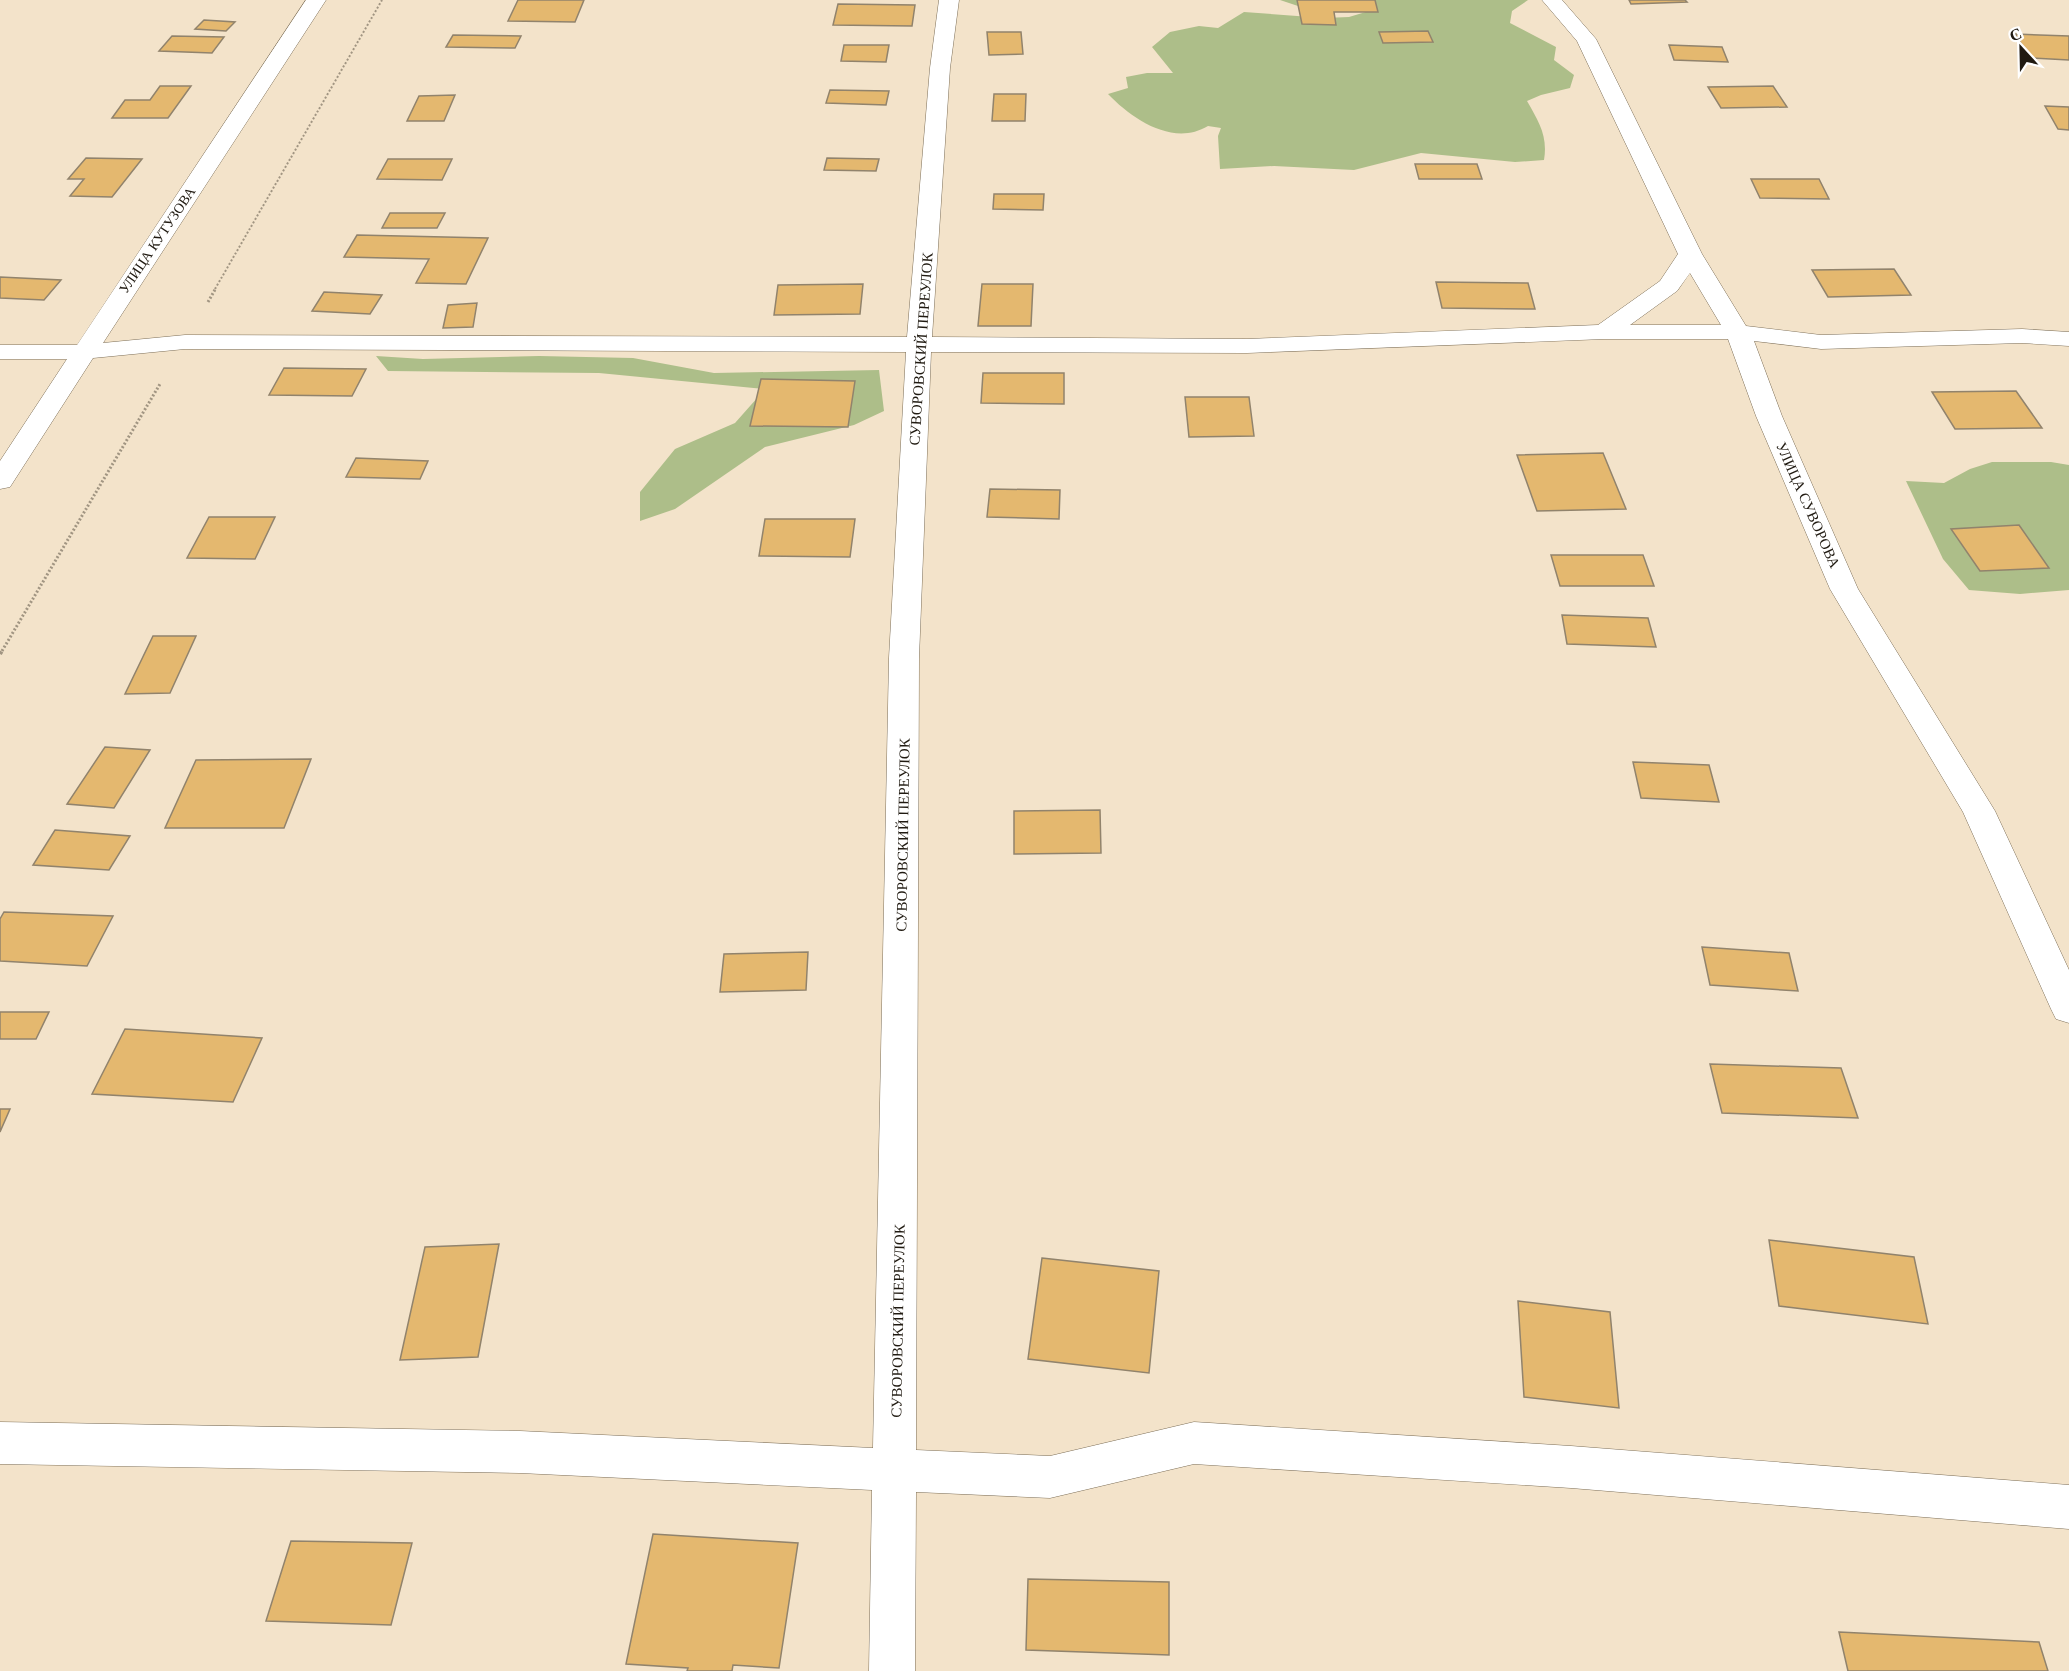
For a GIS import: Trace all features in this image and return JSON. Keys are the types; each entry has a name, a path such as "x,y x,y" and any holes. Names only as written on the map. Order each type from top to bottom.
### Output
{"street":[{"name":"УЛИЦА КУТУЗОВА","path":"0,481 316,0"},
{"name":"СУВОРОВСКИЙ ПЕРЕУЛОК","path":"892,1671 897,1469 904,658 920,345 940,68 949,0"},
{"name":"УЛИЦА СУВОРОВА","path":"1552,0 1586,39 1690,254 1738,332 1769,416 1844,589 1979,811 2069,1009"},
{"path":"1604,332 1669,286 1690,254"},
{"path":"0,352 83,352 185,342 1246,346 1604,332 1738,332 1821,342 2022,336 2069,339"},
{"path":"0,1443 520,1452 1050,1477 1194,1443 1571,1467 2069,1507"}],"green space":[{"path":"1280,0 1528,0 1512,11 1510,23 1556,47 1554,60 1574,75 1570,88 1527,101 1544,136 1544,160 1515,162 1421,153 1354,170 1274,166 1220,169 1218,136 1221,128 1208,126 1195,132 1167,132 1141,121 1108,94 1128,88 1126,77 1147,73 1173,73 1152,47 1170,32 1199,26 1218,28 1244,12 1324,18 1349,17 1369,11 1310,10"},
{"path":"376,356 423,359 539,356 633,358 714,373 879,370 884,411 854,425 765,447 675,509 640,521 640,492 675,449 735,423 765,389 599,373 388,371"},
{"path":"1992,462 2051,462 2069,465 2069,590 2020,594 1969,590 1943,559 1906,481 1944,483 1970,469"}],"building":[{"path":"518,0 584,0 575,22 508,21"},
{"path":"1297,0 1375,0 1378,12 1334,12 1336,25 1302,24"},
{"path":"1629,0 1685,0 1687,2 1631,4"},
{"path":"838,4 915,5 912,26 833,25"},
{"path":"204,20 235,22 226,31 195,29"},
{"path":"1428,31 1433,42 1383,43 1379,32"},
{"path":"987,32 1021,32 1023,54 989,55"},
{"path":"2015,34 2069,36 2069,60 2030,58"},
{"path":"453,35 521,36 515,48 446,47"},
{"path":"172,36 224,37 212,53 159,51"},
{"path":"844,45 889,45 886,62 841,61"},
{"path":"1669,45 1722,47 1728,62 1674,60"},
{"path":"160,86 191,86 168,118 112,118 125,100 150,100"},
{"path":"1773,86 1787,107 1721,108 1708,87"},
{"path":"830,90 889,91 886,105 826,103"},
{"path":"994,94 1026,94 1025,121 992,121"},
{"path":"455,95 444,121 407,121 419,96"},
{"path":"2045,106 2069,107 2069,130 2058,129"},
{"path":"86,158 142,159 112,197 70,196 84,179 68,179"},
{"path":"827,158 879,159 876,171 824,170"},
{"path":"388,159 452,159 442,180 377,179"},
{"path":"1415,164 1477,164 1482,179 1419,179"},
{"path":"1751,179 1819,179 1829,199 1760,198"},
{"path":"994,194 1044,194 1043,210 993,209"},
{"path":"390,213 445,213 437,228 382,228"},
{"path":"357,235 488,238 466,284 416,283 429,259 344,257"},
{"path":"1894,269 1911,295 1828,297 1812,270"},
{"path":"0,277 61,280 44,300 0,298"},
{"path":"1436,282 1528,283 1535,309 1442,308"},
{"path":"863,284 860,314 774,315 778,285"},
{"path":"982,284 1033,284 1031,326 978,326"},
{"path":"324,292 382,295 370,314 312,311"},
{"path":"477,303 473,327 443,328 448,305"},
{"path":"284,368 366,369 352,396 269,395"},
{"path":"983,373 1064,373 1064,404 981,403"},
{"path":"761,379 855,381 848,427 750,426"},
{"path":"2016,391 2042,428 1955,429 1932,392"},
{"path":"1185,397 1249,397 1254,436 1189,437"},
{"path":"1603,453 1626,509 1537,511 1517,455"},
{"path":"356,458 428,461 420,479 346,477"},
{"path":"990,489 1060,490 1059,519 987,517"},
{"path":"209,517 275,517 255,559 187,558"},
{"path":"765,519 855,519 850,557 759,556"},
{"path":"2019,525 2049,568 1980,571 1951,529"},
{"path":"1551,555 1643,555 1654,586 1560,586"},
{"path":"1562,615 1648,618 1656,647 1567,644"},
{"path":"153,636 196,636 170,693 125,694"},
{"path":"105,747 150,750 114,808 67,804"},
{"path":"311,759 284,828 165,828 196,760"},
{"path":"1633,762 1709,765 1719,802 1641,798"},
{"path":"1100,810 1101,853 1014,854 1014,811"},
{"path":"55,830 130,836 109,870 33,865"},
{"path":"4,912 113,916 87,966 0,961 0,919"},
{"path":"1702,947 1789,953 1798,991 1710,985"},
{"path":"808,952 806,990 720,992 724,954"},
{"path":"0,1012 49,1012 36,1039 0,1039"},
{"path":"125,1029 262,1038 233,1102 92,1094"},
{"path":"1710,1064 1841,1068 1858,1118 1722,1113"},
{"path":"0,1109 10,1109 0,1132"},
{"path":"1769,1240 1914,1257 1928,1324 1779,1306"},
{"path":"499,1244 478,1357 400,1360 425,1247"},
{"path":"1042,1258 1159,1271 1149,1373 1028,1359"},
{"path":"1518,1301 1610,1312 1619,1408 1524,1397"},
{"path":"653,1534 798,1543 779,1668 733,1665 732,1671 687,1671 688,1668 626,1664"},
{"path":"291,1541 412,1543 391,1625 266,1621"},
{"path":"1028,1579 1169,1582 1169,1655 1026,1650"},
{"path":"1839,1632 2039,1642 2048,1671 1848,1671"}]}
